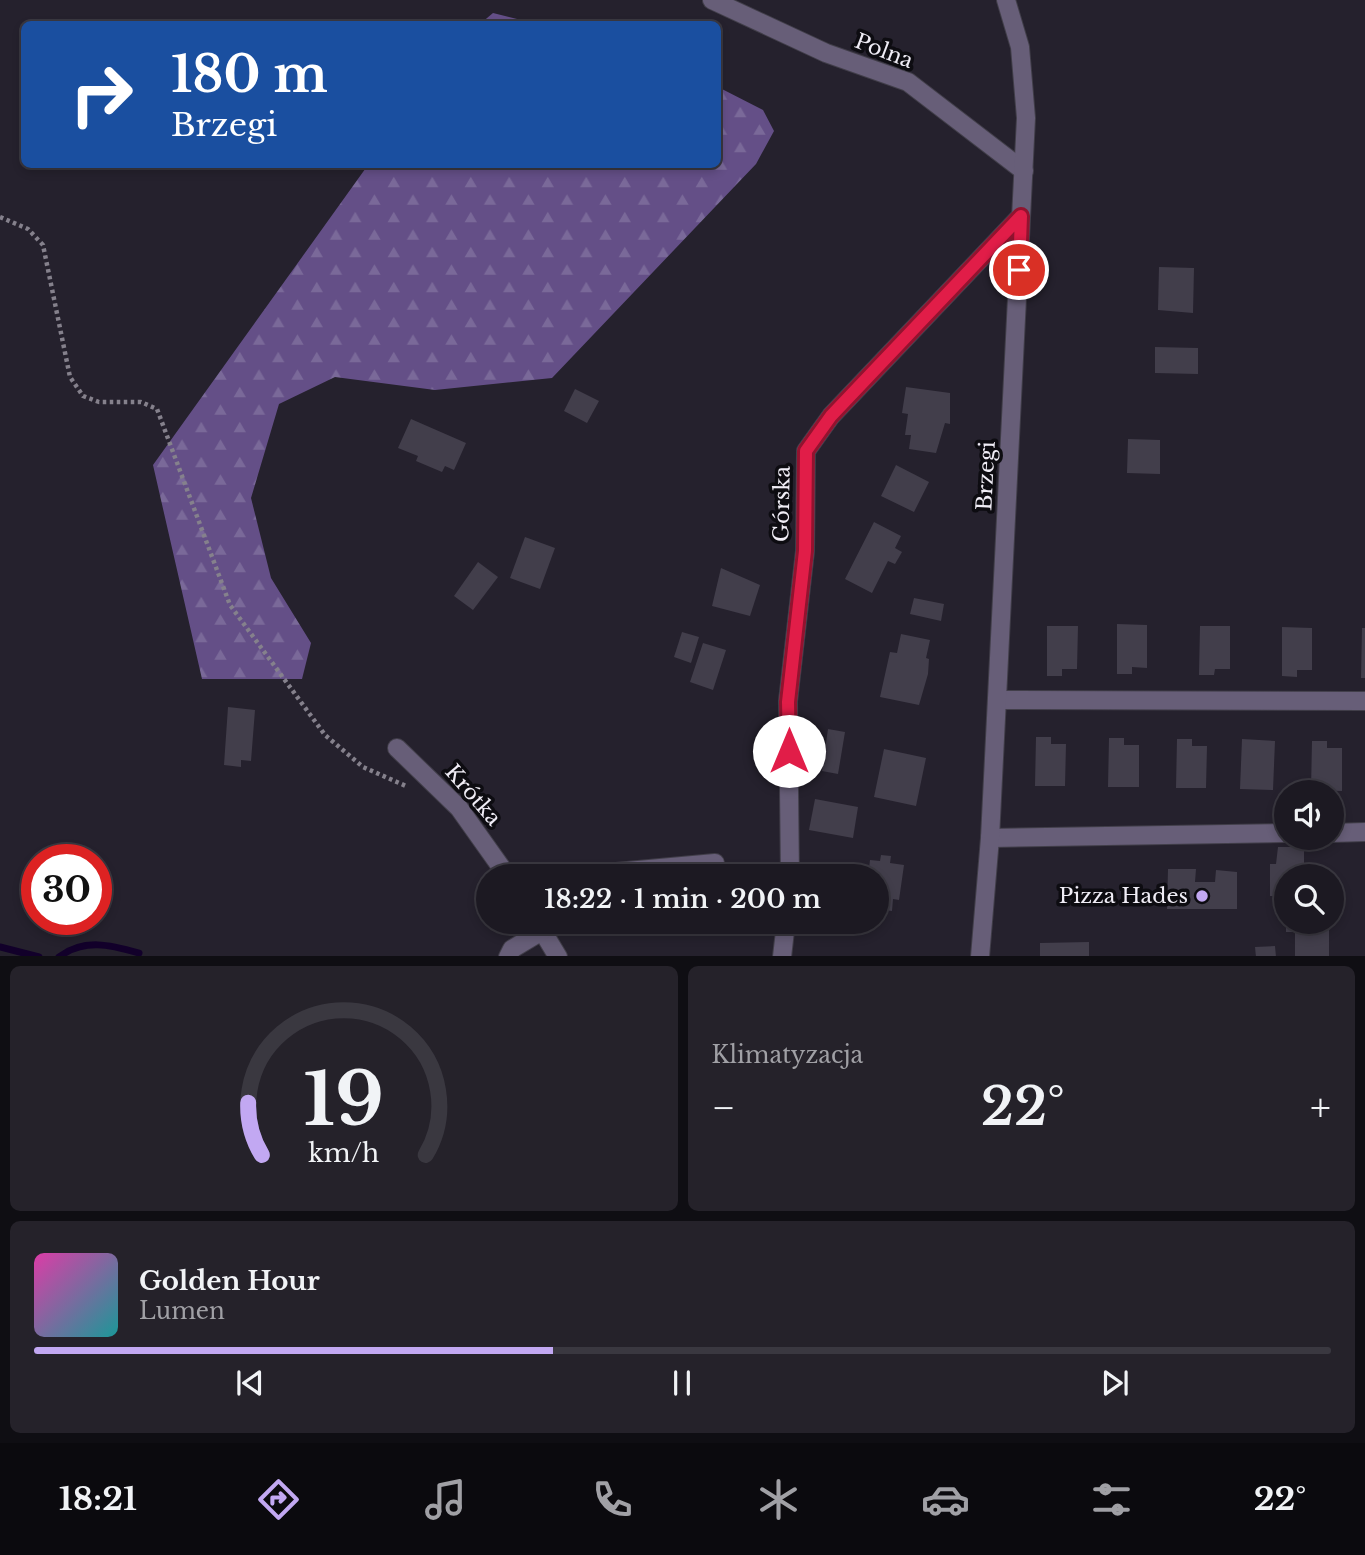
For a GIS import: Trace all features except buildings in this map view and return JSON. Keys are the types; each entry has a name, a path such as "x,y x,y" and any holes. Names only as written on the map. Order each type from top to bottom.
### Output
{"street":[{"name":"Polna","path":"712,0 826,53 908,82 1024,171"},
{"name":"Brzegi","path":"981,956 990,838 1026,118 1020,47 1006,0"},
{"name":"Górska","path":"790,864 788,702 805,551 806,451 831,416 1021,216"},
{"path":"997,700 1365,701"},
{"name":"Krótka","path":"397,748 459,808 499,864"},
{"path":"1344,833 1365,832"},
{"path":"990,838 1274,833"},
{"path":"704,864 715,863"},
{"path":"508,956 528,934"},
{"path":"544,934 557,956"},
{"path":"782,956 785,934"}],"path":[{"path":"0,217 28,229 43,245 69,377 83,396 99,401 141,402 156,409 230,605 325,735 363,767 411,788"}],"green space":[{"path":"493,13 525,21 484,21"},
{"path":"721,89 763,110 774,131 756,164 552,378 435,390 335,377 279,404 251,498 271,578 311,643 302,679 202,679 153,465 366,168 721,168"}],"waterway":[{"path":"60,956 88,945 108,946 139,953"},
{"path":"0,947 35,956"}],"place":[{"name":"Pizza Hades","path":"1202,896"}],"route":[{"path":"789,751 788,702 805,551 806,451 831,416 961,283 1021,216 1019,270"}]}
